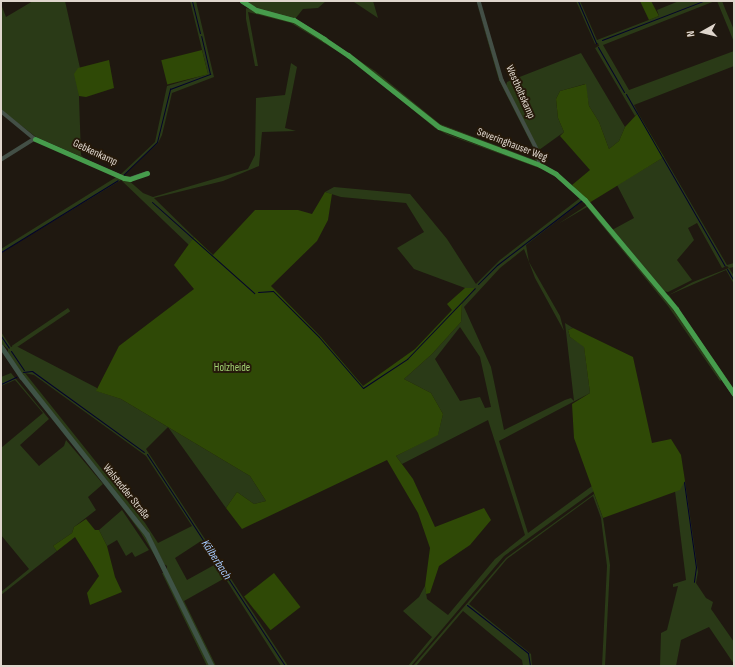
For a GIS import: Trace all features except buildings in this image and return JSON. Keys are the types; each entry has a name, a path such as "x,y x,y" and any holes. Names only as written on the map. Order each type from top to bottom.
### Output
{"main road":[{"name":"Walstedder Straße","path":"1,346 22,377 147,534 212,666"}],"street":[{"name":"Severinghauser Weg","path":"242,1 256,10 294,20 324,39 438,127 540,165 571,186 606,225 676,309 734,394"},
{"name":"Westholtskamp","path":"479,1 502,80 538,151 540,165"},
{"name":"Gebkenkamp","path":"1,111 35,139 124,178 130,179 147,173"},
{"path":"1,160 35,139"}],"green space":[{"path":"33,1 65,1 80,68 78,68 81,155 84,158 36,137 1,110 1,4 6,17"},
{"path":"190,1 196,1 214,77 172,93 162,135 158,143 123,176 120,175 155,142 167,86 208,74"},
{"path":"244,1 326,1 318,8 303,9 295,19 256,9"},
{"path":"350,1 373,1 378,18 354,2"},
{"path":"476,1 500,79 538,154 538,162 440,126 325,38 375,71 440,124 535,160 535,151 499,80"},
{"path":"576,1 580,1 597,40 659,16 657,10 679,1 715,1 603,45 629,90 734,51 734,66 634,105 638,113 635,116 595,48 599,46 598,43 595,44"},
{"path":"640,1 651,1 659,16 649,20"},
{"path":"717,1 722,1 734,30 734,42"},
{"path":"246,8 294,22 352,59 448,134 550,171 563,180 584,200 526,245 529,262 560,316 564,331 535,278 524,249 500,268 464,307 491,367 504,430 565,400 571,398 574,401 565,323 573,328 568,330 570,337 584,346 590,393 499,441 528,533 592,486 594,491 504,556 411,666 408,666 432,637 403,611 419,597 425,586 427,599 448,615 495,559 525,535 488,420 402,464 396,456 438,434 443,414 431,393 404,379 432,354 461,322 462,304 475,288 465,288 414,269 397,248 424,232 406,203 341,197 325,192 334,187 410,194 447,239 476,284 500,260 580,198 550,172 448,135 435,128 352,60 291,23 248,12 258,66 255,66 246,19","holes":["460,327 480,357 491,407 485,408 480,397 460,401 435,359"]},
{"path":"202,50 208,74 167,84 161,60"},
{"path":"581,53 625,127 619,141 609,149 599,122 589,106 585,84 560,91 556,99 558,118 564,132 539,150 506,86 507,82"},
{"path":"109,60 114,88 86,97 79,96 74,74 78,68"},
{"path":"291,63 297,67 285,128 296,131 262,132 259,166 223,181 154,198 194,237 189,245 121,180 1,253 1,249 118,176 127,179 143,193 153,197 248,169 255,155 256,98 285,95"},
{"path":"586,84 589,106 599,122 609,149 619,141 625,127 638,113 664,157 589,203 572,185 590,170 560,136 564,132 558,118 556,99 560,91"},
{"path":"664,157 727,265 734,263 734,267 729,268 727,266 722,268 697,223 688,228 694,240 677,260 692,280 668,292 662,291 612,230 634,218 617,185"},
{"name":"Holzheide","path":"325,192 332,194 328,220 317,241 271,286 321,337 363,386 415,349 452,310 447,304 465,288 475,288 462,304 461,322 432,354 404,379 431,393 443,414 438,435 396,456 413,479 435,527 484,508 491,520 470,545 439,566 430,593 426,594 425,586 430,548 418,513 387,460 242,529 226,508 237,492 254,504 266,501 250,476 121,399 96,391 119,346 194,289 174,265 194,237 213,255 255,210 298,210 312,214"},
{"path":"587,205 675,310 722,380 720,381 668,306 587,207 558,224"},
{"path":"729,268 734,276 734,284 726,270 669,295 734,389 734,393 667,296 693,282"},
{"path":"68,308 70,311 14,349 12,346"},
{"path":"573,328 633,357 652,443 671,439 681,455 685,481 680,490 603,518 574,438 572,404 590,393 584,347 570,337 568,330"},
{"path":"1,332 11,347 18,347 97,388 97,391 121,399 168,427 146,449 288,666 281,666 225,578 184,601 216,666 214,666 167,571 167,566 164,564 149,533 25,378 8,354 8,349 1,343","holes":["25,373 34,375 146,456 192,526 158,543 145,523","201,541 216,564 187,580 175,558"]},
{"path":"11,373 49,419 20,445 39,466 64,446 66,440 103,484 88,497 96,510 74,527 72,533 53,546 57,551 1,595 1,592 29,569 1,535 1,448 43,413 15,380 1,386 1,377"},
{"path":"168,427 250,476 266,501 254,504 237,492 226,508"},
{"path":"685,481 698,572 696,583 706,598 713,602 711,609 734,642 734,664 709,627 681,640 676,666 660,666 661,633 667,630 678,586 673,587 673,584 686,580 675,491"},
{"path":"594,494 603,518 610,565 605,666 602,666 607,566 601,518 593,496 507,559 469,604 531,654 532,666 523,666 522,660 463,611 416,666 413,666 506,558"},
{"path":"122,507 143,531 161,566 141,533"},
{"path":"122,510 149,550 135,557 132,552 126,556 117,540 107,546 99,530"},
{"path":"86,519 95,530 99,530 107,546 115,577 122,592 90,605 87,593 99,576 92,564 75,537 57,551 53,546 72,533 74,527"},
{"path":"162,573 164,573 210,666 207,666"},
{"path":"274,573 300,607 271,630 244,596"}],"waterway":[{"path":"192,1 200,33"},
{"path":"578,1 596,43"},
{"path":"602,40 703,1"},
{"path":"123,175 157,142 170,89 210,74 201,36"},
{"path":"598,47 624,92"},
{"path":"626,94 725,266"},
{"path":"1,252 118,180"},
{"path":"478,284 497,265 582,200"},
{"path":"152,202 254,293"},
{"path":"727,269 734,281"},
{"path":"258,292 273,291 319,337 363,388 407,359 475,288"},
{"path":"1,336 9,348"},
{"path":"11,351 24,370"},
{"name":"Kälberbach","path":"23,372 32,371 144,452"},
{"name":"Kälberbach","path":"1,384 16,377"},
{"name":"Kälberbach","path":"147,454 285,666"},
{"path":"684,482 696,567 694,582"},
{"path":"467,605 528,653 530,666"}],"cycle path":[{"path":"242,1 256,10 294,20 324,39 348,55 439,127 540,165 556,174 585,200 676,309 734,394"},
{"path":"35,139 124,178 130,179 147,173"}]}
